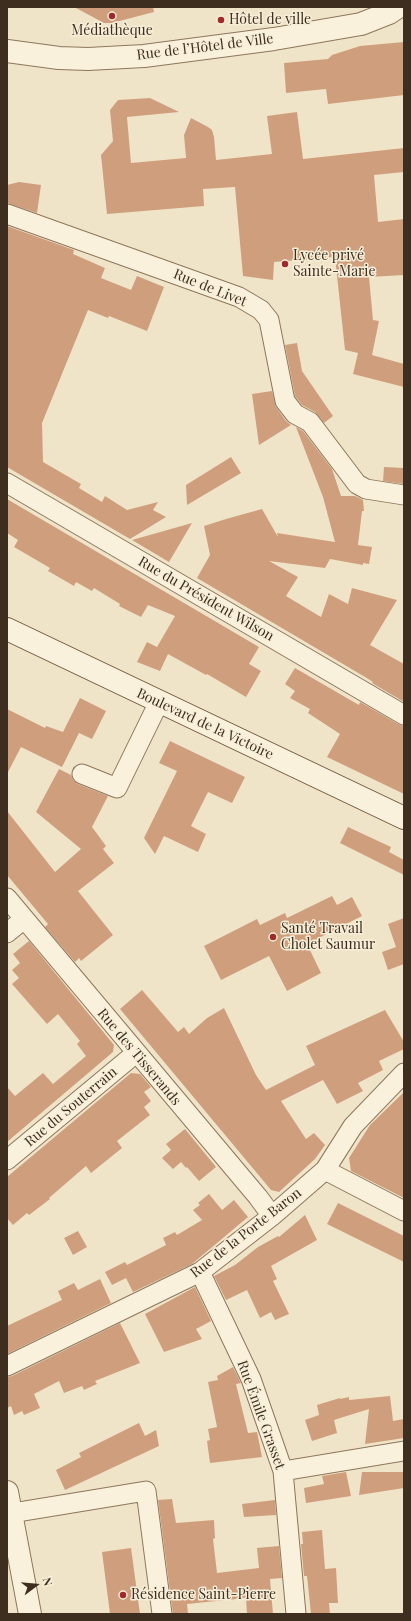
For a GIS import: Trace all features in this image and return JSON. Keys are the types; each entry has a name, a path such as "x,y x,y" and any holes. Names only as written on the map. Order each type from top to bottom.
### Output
{"street":[{"name":"Rue de l’Hôtel de Ville","path":"7,51 59,58 88,60 144,56 274,39 353,26 389,13 398,7"},
{"name":"Rue de Livet","path":"7,214 239,297 261,310 269,320 285,401 295,414 310,422 357,484 366,490 404,495"},
{"name":"Rue du Président Wilson","path":"7,483 404,715"},
{"name":"Boulevard de la Victoire","path":"7,629 404,818"},
{"path":"82,774 117,788 159,702"},
{"name":"Rue des Tisserands","path":"7,898 258,1197 272,1216"},
{"path":"7,933 24,919"},
{"name":"Rue du Souterrain","path":"7,1160 136,1053"},
{"name":"Rue de la Porte Baron","path":"7,1366 200,1272 272,1216 325,1170 353,1126 404,1073"},
{"path":"325,1170 404,1211"},
{"name":"Rue Émile Grasset","path":"200,1272 251,1379 283,1471 296,1614"},
{"path":"283,1471 404,1451"},
{"path":"30,1614 9,1502 146,1491 162,1614"}],"building":[{"name":"Médiathèque","path":"74,7 153,7 154,12 112,23 104,23"},
{"path":"404,42 404,95 328,104 326,89 286,93 284,63 328,59 332,55 360,46"},
{"path":"150,98 179,112 127,117 131,163 186,158 184,135 191,118 212,130 216,160 272,154 267,116 297,112 303,159 404,148 404,172 374,175 378,222 404,219 404,275 369,277 373,320 379,321 372,355 404,364 404,387 353,374 358,353 345,350 335,257 274,262 273,280 243,276 235,187 203,189 204,206 107,214 101,155 113,141 110,110 118,100"},
{"path":"19,182 41,185 37,213 7,203 7,185"},
{"path":"7,226 74,250 73,254 105,268 101,278 131,290 137,276 164,287 147,331 109,316 108,318 88,310 42,423 43,462 81,484 79,488 102,502 105,496 127,510 158,502 153,510 166,517 130,539 7,467"},
{"path":"297,343 302,371 333,416 324,423 315,412 302,405 295,396 285,345"},
{"path":"272,391 276,407 286,421 291,425 259,445 252,394"},
{"path":"296,427 303,431 332,469 341,496 355,496 363,500 364,511 362,511 358,545 372,547 369,564 363,563 363,565 330,559 325,568 269,561 298,577 286,596 321,617 329,594 348,604 352,588 397,600 370,645 404,664 404,702 372,683 373,682 365,677 197,578 210,555 204,526 262,509 278,537 277,533 335,542 323,497"},
{"path":"231,457 241,473 187,505 186,485"},
{"path":"384,467 404,468 404,484 383,481"},
{"path":"7,499 259,647 249,664 261,671 246,697 207,674 206,675 168,654 160,671 137,662 147,642 157,647 175,616 148,605 141,617 119,606 120,604 94,588 92,591 76,582 74,586 48,571 50,568 14,547 18,540 7,533"},
{"path":"192,523 169,562 132,540"},
{"path":"295,668 359,705 360,702 404,726 404,794 327,757 340,734 308,713 310,709 290,698 295,691 285,684"},
{"path":"80,698 106,711 92,739 79,733 62,767 21,747 7,774 7,709 45,728 46,726 63,732"},
{"path":"170,741 245,777 232,803 208,792 191,826 206,834 198,852 164,836 155,854 144,838 177,771 159,763"},
{"path":"59,769 71,775 73,780 78,784 108,796 92,827 106,846 103,849 114,863 78,891 113,935 81,961 79,958 75,962 45,927 48,924 7,875 7,811 55,872 81,849 36,812"},
{"path":"348,827 391,847 389,852 404,860 404,875 340,843"},
{"name":"Santé Travail Cholet Saumur","path":"332,896 337,905 352,897 362,916 307,944 321,973 287,991 269,956 221,980 204,946 257,919 260,925 285,913 287,918"},
{"path":"404,918 404,964 388,970 382,952 396,947 388,924"},
{"path":"29,941 114,1045 113,1052 7,1142 7,1087 15,1096 43,1073 53,1084 86,1056 77,1044 80,1041 58,1014 47,1024 12,984 19,978 12,970 20,963 13,954"},
{"path":"142,990 178,1032 184,1027 189,1034 207,1018 224,1008 256,1075 266,1090 315,1065 306,1046 385,1010 404,1042 404,1049 379,1061 383,1070 358,1083 363,1091 337,1104 323,1080 281,1101 306,1139 314,1133 325,1145 315,1159 279,1192 271,1190 120,1009"},
{"path":"131,1073 140,1074 151,1087 144,1092 151,1101 144,1107 150,1115 117,1141 122,1148 91,1173 86,1166 49,1198 50,1199 29,1215 27,1213 13,1225 7,1218 7,1177"},
{"path":"404,1092 404,1198 351,1171 349,1158 370,1125"},
{"path":"185,1129 216,1167 199,1181 181,1162 173,1169 162,1158 171,1150 166,1144"},
{"path":"209,1194 222,1210 234,1200 248,1217 192,1264 133,1292 126,1278 112,1285 105,1272 125,1262 127,1265 166,1245 163,1238 175,1232 177,1235 202,1220 193,1210 200,1205 198,1203"},
{"path":"338,1203 404,1236 404,1262 327,1224"},
{"path":"305,1215 317,1240 271,1266 277,1279 273,1281 289,1314 275,1320 271,1312 260,1318 247,1290 226,1300 214,1276 235,1265 258,1247 278,1236 279,1237"},
{"path":"78,1231 87,1247 73,1255 64,1238"},
{"path":"100,1279 111,1303 7,1354 7,1326 62,1300 58,1291 74,1283 78,1290"},
{"path":"195,1287 211,1321 196,1329 202,1339 164,1352 145,1314"},
{"path":"120,1323 140,1363 95,1381 97,1384 84,1390 82,1386 64,1393 59,1381 34,1394 40,1408 24,1415 22,1411 14,1415 11,1406 7,1408 7,1377 12,1376"},
{"path":"233,1367 241,1383 236,1384 248,1433 257,1432 262,1457 210,1463 207,1441 210,1440 208,1429 217,1427 208,1382 218,1380 217,1376"},
{"path":"390,1396 393,1421 404,1419 404,1438 365,1444 369,1409 334,1420 337,1433 312,1441 305,1420 319,1415 317,1405 340,1398 349,1397 349,1400"},
{"path":"139,1423 145,1436 156,1430 159,1446 65,1490 56,1470 81,1457 79,1453"},
{"path":"346,1472 351,1496 306,1503 304,1488 324,1484 322,1476"},
{"path":"362,1472 404,1472 404,1488 359,1495"},
{"path":"172,1499 176,1523 214,1520 215,1538 213,1539 217,1573 259,1568 257,1548 279,1546 282,1578 270,1579 273,1614 247,1614 246,1598 187,1604 188,1614 173,1614 158,1500"},
{"path":"275,1500 276,1515 244,1517 242,1504"},
{"path":"322,1530 325,1569 336,1568 338,1603 329,1603 330,1614 311,1614 307,1576 304,1576 301,1544 303,1544 302,1532"},
{"name":"Résidence Saint-Pierre","path":"131,1548 140,1614 110,1614 102,1552"}],"place":[{"name":"Médiathèque","path":"112,16"},
{"name":"Hôtel de ville","path":"221,20"},
{"name":"Lycée privé Sainte-Marie","path":"285,264"},
{"name":"Santé Travail Cholet Saumur","path":"273,937"},
{"name":"Résidence Saint-Pierre","path":"123,1595"}]}
